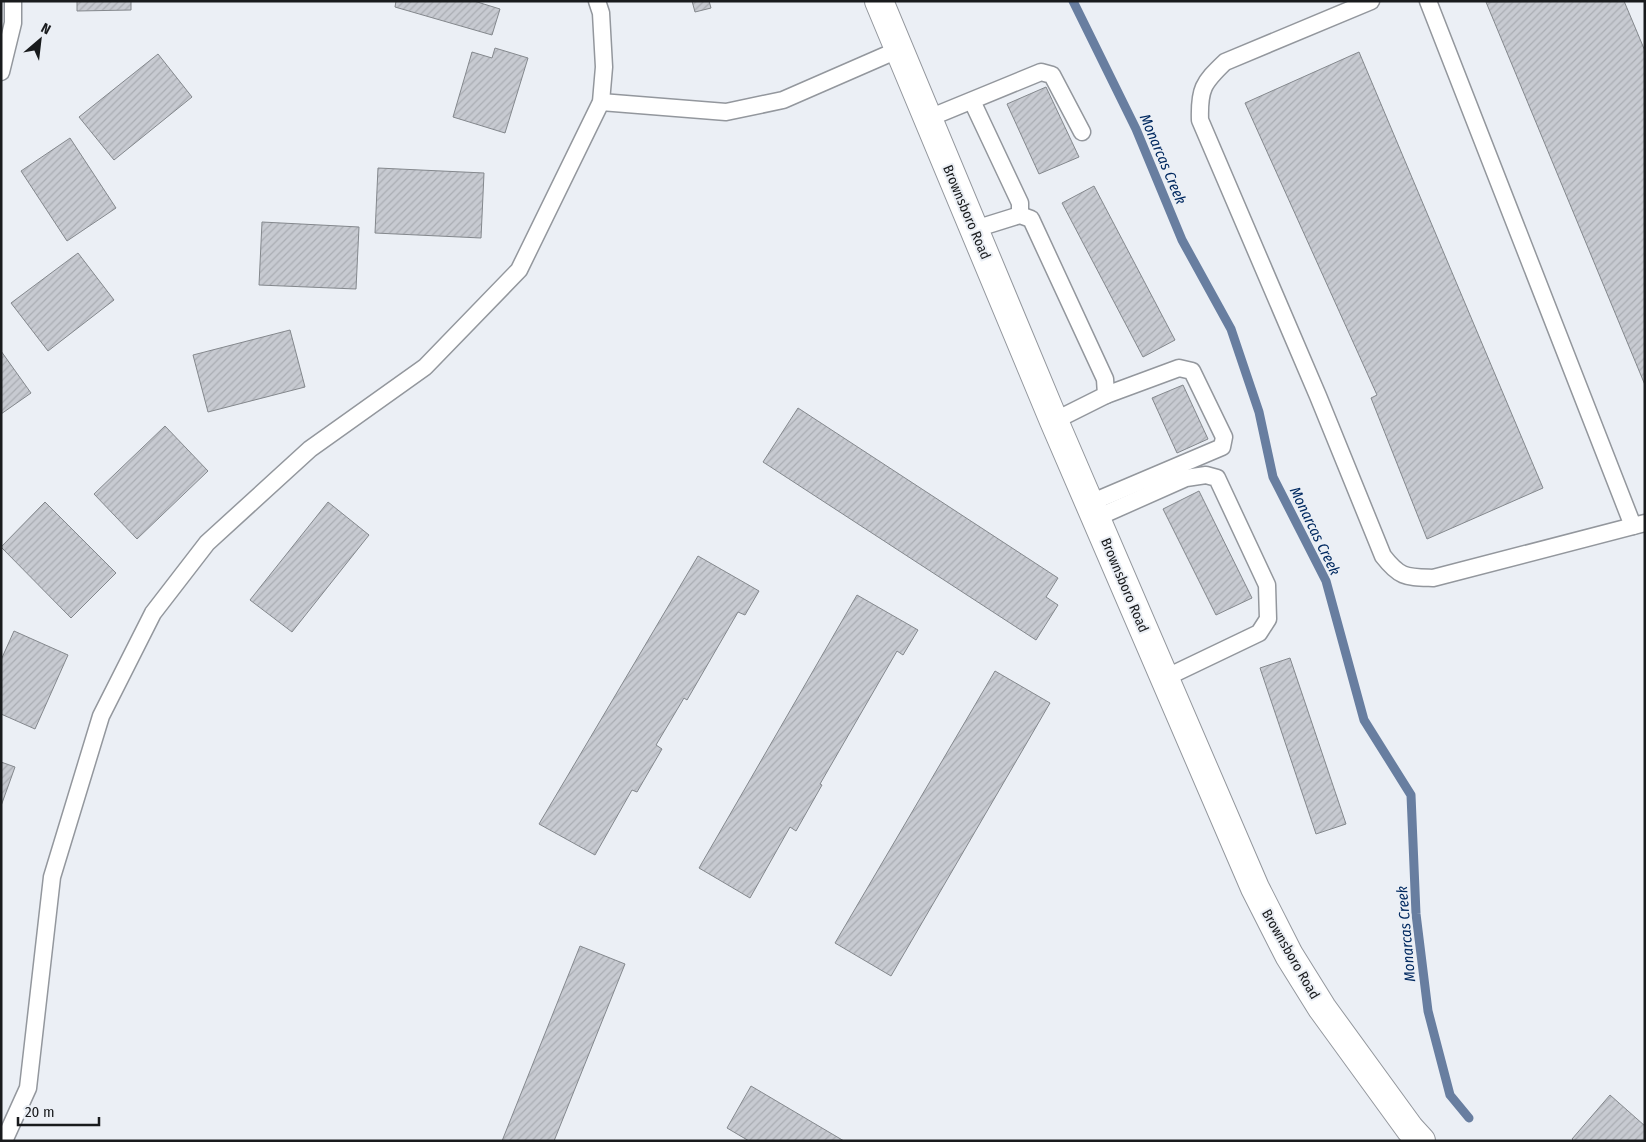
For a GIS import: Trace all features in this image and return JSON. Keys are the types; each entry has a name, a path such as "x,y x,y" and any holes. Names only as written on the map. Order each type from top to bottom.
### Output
{"street":[{"name":"Brownsboro Road","path":"879,1 1054,421 1255,888 1289,955 1322,1008 1410,1130 1421,1141"}],"lane":[{"path":"1,72 13,23 13,1"},
{"path":"4,1141 28,1088 52,877 102,716 153,613 207,543 310,449 425,366 519,270 601,102 604,67 602,13 596,1"},
{"path":"1371,1 1225,62 1208,79 1200,99 1200,120 1318,396 1383,556 1394,570 1407,577 1433,578 1639,524 1428,1"},
{"path":"601,102 726,112 784,100 900,49"},
{"path":"929,118 1041,72 1052,75 1082,132"},
{"path":"972,100 1020,203 1020,215"},
{"path":"975,229 1020,215 1032,219 1105,379 1106,395"},
{"path":"1054,421 1106,395 1179,368 1192,371 1224,437 1222,447 1093,511"},
{"path":"1093,511 1186,478 1206,475 1217,478 1266,585 1268,619 1260,634 1165,678"}],"building":[{"path":"77,1 131,1 131,10 77,11"},
{"path":"396,1 474,1 500,9 492,35 395,7"},
{"path":"692,1 709,1 711,8 695,12"},
{"path":"1624,1 1645,51 1645,385 1486,2"},
{"path":"495,48 528,58 505,133 453,117 472,52 492,58"},
{"path":"1359,52 1543,488 1427,539 1371,398 1377,395 1245,103"},
{"path":"158,54 192,97 114,160 79,117"},
{"path":"1046,87 1079,157 1039,174 1007,104"},
{"path":"70,138 116,208 67,241 21,171"},
{"path":"378,168 484,173 481,238 375,233"},
{"path":"1094,186 1175,340 1143,357 1062,203"},
{"path":"262,222 359,227 356,289 259,285"},
{"path":"78,253 114,300 48,351 11,303"},
{"path":"290,330 305,387 208,412 193,355"},
{"path":"1,351 31,393 1,414"},
{"path":"1183,385 1208,439 1177,453 1152,398"},
{"path":"798,408 1058,578 1046,597 1058,605 1036,640 763,462"},
{"path":"165,426 208,471 137,539 94,494"},
{"path":"1199,491 1252,598 1216,615 1163,509"},
{"path":"45,502 116,573 71,618 1,547"},
{"path":"328,502 369,535 292,632 250,600"},
{"path":"698,556 759,591 745,615 738,612 687,700 684,698 656,745 662,749 637,792 632,790 595,855 539,824"},
{"path":"857,595 918,630 903,655 897,651 820,784 822,785 796,831 790,827 750,898 699,868"},
{"path":"14,631 68,655 35,729 1,714 1,660"},
{"path":"1290,658 1346,824 1316,834 1260,668"},
{"path":"995,671 1050,703 891,976 835,943"},
{"path":"1,762 15,767 1,806"},
{"path":"580,946 625,964 554,1141 502,1141"},
{"path":"751,1086 844,1141 749,1141 727,1128"},
{"path":"1610,1095 1645,1126 1645,1141 1574,1141 1572,1139"}],"waterway":[{"name":"Monarcas Creek","path":"1073,1 1136,129 1182,240 1231,329 1259,412 1273,477 1326,581 1364,720 1411,795 1416,914 1428,1011 1450,1095 1469,1118"}]}
